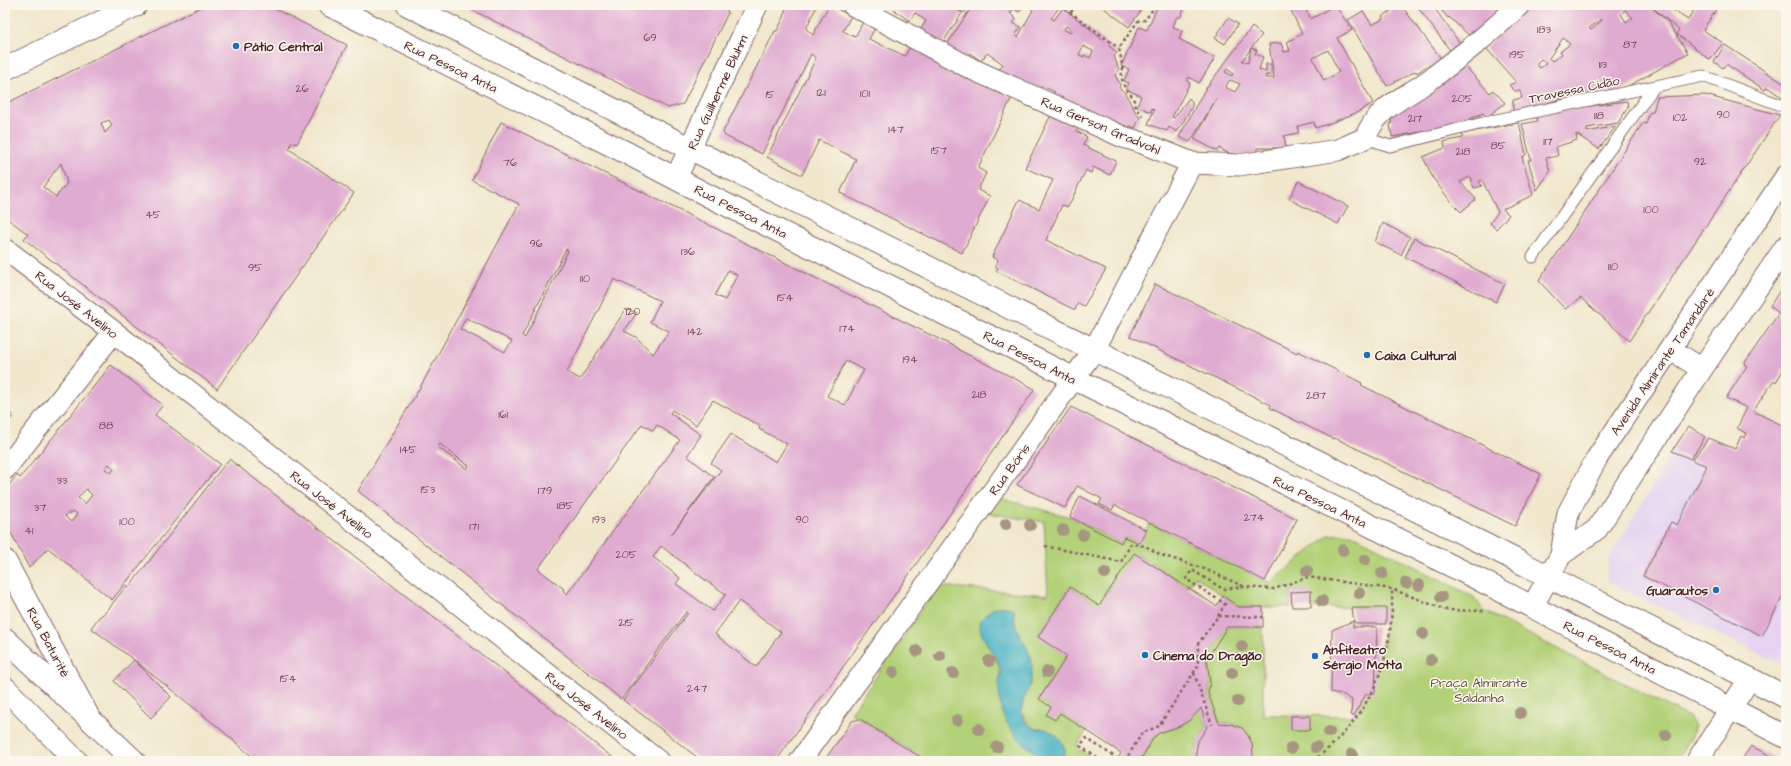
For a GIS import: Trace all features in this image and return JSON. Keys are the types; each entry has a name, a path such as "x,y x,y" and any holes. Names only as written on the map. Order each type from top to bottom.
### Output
{"main road":[{"path":"5,69 136,5"},
{"name":"Rua Pessoa Anta","path":"329,5 1532,607 1786,737"},
{"path":"408,5 690,148 1786,697"},
{"path":"5,639 93,724 134,761"},
{"path":"5,688 76,761"}],"street":[{"name":"Rua Guilherme Bluhm","path":"676,178 757,5"},
{"name":"Rua Gerson Gradvohl","path":"853,5 972,68 1090,123 1192,163 1239,165 1276,160 1338,150 1365,138"},
{"path":"1365,138 1369,129 1385,108 1430,79 1499,25 1519,5"},
{"name":"Rua Bóris","path":"800,761 1094,350 1192,163"},
{"name":"Avenida Almirante Tamandaré","path":"1532,607 1561,555 1568,513 1597,458 1786,176"},
{"name":"Avenida Almirante Tamandaré","path":"1561,555 1597,528 1702,369 1786,246"},
{"name":"Rua José Avelino","path":"5,249 114,332 658,761"},
{"path":"5,468 114,332"},
{"path":"1670,350 1702,369"},
{"name":"Rua Baturité","path":"5,560 93,724"},
{"path":"1697,761 1750,678"}],"lane":[{"name":"Travessa Cidão","path":"1365,138 1390,146 1488,122 1703,76 1786,107"},
{"path":"1533,257 1654,87"}],"path":[{"path":"1060,5 1119,48 1123,70 1121,76 1125,89 1133,97 1136,108 1143,116 1140,142"},
{"path":"1071,12 1076,5"},
{"path":"1119,48 1138,21 1146,20 1156,5"},
{"path":"1045,546 1121,562 1131,544 1145,546 1161,555 1202,568 1243,587"},
{"path":"1125,761 1142,734 1159,726 1198,666 1198,644 1225,604 1186,579 1192,570 1223,589 1243,587 1274,589 1308,577 1392,589 1446,610 1484,611"},
{"path":"1313,761 1344,734 1372,691 1383,667 1389,641 1392,615 1392,589"},
{"path":"1218,616 1263,617"},
{"path":"1193,673 1212,725"},
{"path":"1102,761 1080,746 1086,738 1121,761"}],"shaded area":[{"path":"1673,453 1786,500 1786,666 1607,582 1608,560"}],"green space":[{"name":"Praça Almirante Saldanha","path":"998,498 1070,517 1121,543 1124,537 1140,542 1150,523 1270,583 1329,535 1351,534 1474,597 1484,611 1689,717 1694,726 1692,736 1677,761 1251,761 1251,745 1246,733 1235,725 1219,723 1208,693 1210,683 1208,663 1209,655 1227,627 1263,627 1263,715 1353,716 1366,691 1377,664 1384,636 1386,608 1310,607 1310,592 1290,592 1290,607 1239,607 1195,576 1188,587 1135,553 1099,606 1070,587 1038,636 1067,656 1039,699 1087,730 1076,747 1095,761 1062,761 1065,752 1064,747 1056,736 1045,729 1036,729 1029,725 1022,712 1023,699 1028,689 1024,641 1018,634 1015,626 1014,609 1002,606 994,608 984,616 982,631 984,638 997,661 1000,672 999,687 1021,740 1042,761 927,761 851,713 938,586 1048,595 1044,522 987,513"},
{"path":"1199,708 1202,709 1207,727 1198,743 1196,751 1198,761 1140,761 1154,737 1161,732 1180,726 1190,720"}],"water":[{"path":"997,607 1014,609 1016,626 1031,658 1031,678 1022,704 1022,715 1026,722 1033,728 1049,731 1058,737 1064,746 1065,751 1062,761 1042,761 1036,753 1016,736 1005,719 1001,709 999,694 1001,672 994,654 983,638 980,630 981,622 986,614"}],"building":[{"path":"205,5 267,5 347,45 297,144 292,142 289,149 354,193 217,389 24,239 28,234 5,217 5,104","holes":["109,120 112,125 105,133 101,123","61,163 67,183 56,197 43,187"]},
{"path":"472,5 725,5 728,13 683,104 668,108 470,9"},
{"path":"787,5 817,5 806,29 813,35 829,5 851,16 843,31 855,37 863,22 875,28 869,39 905,56 910,46 1012,97 978,168 986,173 978,190 990,196 962,253 840,193 856,159 819,140 802,175 767,157 816,58 811,54 762,154 725,136 723,132 775,31 777,31 785,15"},
{"path":"888,5 953,5 952,7 962,13 940,47 932,36 921,29 926,21 915,13 909,21"},
{"path":"953,5 970,5 964,13"},
{"path":"973,5 1024,5 1019,12 1014,9 1010,13 1016,19 1013,23 1021,27 1015,35 1018,37 1033,10 1026,5 1055,5 1059,8 1051,18 1054,20 1063,8 1089,28 1117,53 1114,56 1119,70 1115,75 1120,84 1119,88 1124,92 1140,117 1135,128 1130,126 1129,128 1106,118 1105,122 1073,107 1075,104 1065,99 1064,101 1053,96 1055,92 1042,86 1040,91 998,71 1003,64 987,53 981,61 970,53 966,60 944,49","holes":["1066,26 1072,30 1070,33 1064,29","1083,46 1093,51 1090,58 1084,55 1084,57 1079,55"]},
{"path":"1100,5 1138,5 1142,9 1129,27"},
{"path":"1158,5 1176,5 1184,9 1180,18 1177,16 1173,27 1182,30 1179,39 1215,58 1199,83 1189,77 1187,81 1190,83 1172,117 1174,118 1189,98 1192,102 1192,107 1177,132 1169,127 1167,131 1148,124 1154,110 1152,108 1151,112 1137,106 1141,96 1126,89 1129,83 1124,81 1129,69 1121,66 1139,27 1147,30"},
{"path":"1296,5 1303,5 1311,19 1335,5 1352,30 1337,38 1373,103 1358,112 1315,128 1314,122 1298,126 1298,133 1284,136 1286,148 1257,148 1257,155 1239,155 1228,153 1219,148 1217,151 1194,139 1216,99 1190,142 1179,137 1204,91 1252,27 1262,35 1251,48 1257,50 1255,54 1263,57 1259,70 1266,72 1266,64 1271,64 1271,75 1266,75 1265,78 1274,78 1269,44 1281,43 1284,52 1290,51 1287,42 1302,34 1290,8","holes":["1251,48 1248,63 1242,61","1328,50 1339,72 1324,81 1313,58","1227,69 1233,73 1232,76 1225,72","1230,80 1240,84 1235,92 1225,87"]},
{"path":"1387,5 1401,5 1442,60 1430,69 1428,65 1417,73 1416,71 1387,86 1348,20 1363,11 1372,25 1383,19 1382,17 1391,11"},
{"path":"1416,5 1432,5 1462,46 1452,53"},
{"path":"1437,5 1507,5 1473,39 1449,17 1448,18"},
{"path":"1527,5 1649,5 1668,22 1688,53 1612,95 1609,90 1582,101 1579,93 1513,114 1513,100 1522,98 1520,91 1515,91 1509,85 1516,82 1486,48","holes":["1625,10 1633,18 1626,22 1621,14","1601,19 1602,20 1591,30 1589,28","1563,38 1570,44 1560,52 1562,54 1552,61 1549,58","1541,59 1546,64 1540,68 1536,64"]},
{"path":"1650,5 1665,5 1688,20 1697,5 1712,5 1717,8 1703,30 1723,43 1710,60 1677,34 1679,30"},
{"path":"1228,18 1238,24 1225,44 1215,38"},
{"path":"1725,45 1786,85 1786,100 1767,87 1765,90 1726,64 1723,68 1714,62"},
{"path":"1464,65 1490,93 1493,90 1505,103 1487,117 1483,113 1439,130 1392,137 1390,113 1425,96 1423,93"},
{"path":"1705,95 1780,115 1629,341 1581,298 1565,309 1539,281 1643,123 1646,124 1649,113 1653,112 1657,97"},
{"path":"1627,101 1628,107 1618,123 1587,128 1587,132 1616,126 1599,149 1576,134 1577,140 1556,147 1558,156 1546,158 1550,172 1537,190 1528,160 1531,160 1522,124 1538,121 1536,116 1569,109"},
{"path":"1051,115 1078,128 1076,131 1087,137 1083,145 1116,161 1110,175 1093,167 1091,173 1086,170 1068,207 1062,205 1046,240 1106,269 1084,306 1078,303 1075,310 996,271 998,268 995,267 998,260 992,257 1019,200 1039,209 1053,180 1025,168"},
{"path":"501,122 957,348 1033,388 1034,390 910,573 776,761 702,761 623,700 688,613 686,612 621,699 358,491 421,386 519,204 472,180","holes":["566,249 568,251 525,338 522,336","728,270 737,275 725,300 715,295","614,279 660,301 650,322 669,331 653,354 636,337 624,331 637,313 626,309 580,379 567,372","466,318 512,341 505,352 460,329","846,361 864,370 845,405 827,396","713,400 760,426 759,429 787,444 776,462 731,434 711,463 721,470 671,535 714,477 687,456 701,435 670,413 672,410 696,425","642,424 653,431 657,425 680,440 567,594 563,591 564,589 538,569","440,444 469,466 467,469 438,447","661,546 726,594 713,611 676,584 680,578 653,557","739,601 781,632 756,667 715,634"]},
{"path":"1519,123 1526,155 1522,157 1533,195 1503,209 1509,215 1496,229 1490,223 1498,212 1482,180 1479,181 1482,186 1474,188 1470,177 1460,182 1476,199 1461,212 1451,202 1433,178 1423,157 1445,148 1444,142 1463,138 1462,133"},
{"path":"1298,181 1348,206 1338,224 1289,199"},
{"path":"1383,223 1410,237 1401,255 1375,242"},
{"path":"1414,238 1505,284 1496,302 1405,257"},
{"path":"1786,281 1786,365 1776,382 1774,380 1753,411 1786,427 1786,590 1762,636 1643,576 1671,522 1677,525 1707,466 1692,460 1709,438 1735,449 1741,436 1745,438 1747,434 1737,428 1747,408 1726,398 1747,366 1744,364 1779,313 1770,306"},
{"path":"1155,284 1297,353 1298,351 1362,383 1361,385 1541,474 1515,526 1270,408 1271,405 1130,336"},
{"path":"111,365 163,405 155,415 220,464 112,600 48,548 29,568 5,521 6,489 17,475 20,478","holes":["109,464 114,469 111,473 105,469","86,489 92,495 85,504 78,498","73,511 77,514 71,522 65,516 69,512 70,514"]},
{"path":"1071,407 1297,519 1265,581 1115,505 1112,510 1099,504 1102,499 1077,486 1065,508 1017,485"},
{"path":"5,410 13,416 5,426"},
{"path":"1689,426 1705,437 1691,459 1672,451"},
{"path":"229,459 617,761 257,761 218,727 91,628 99,617 106,612 127,585 129,587"},
{"path":"1080,496 1146,530 1140,543 1124,537 1121,543 1070,517"},
{"path":"1134,553 1216,606 1223,596 1239,607 1263,607 1263,627 1227,627 1207,659 1210,683 1208,693 1219,723 1231,724 1242,728 1252,743 1253,755 1251,761 1198,761 1196,752 1198,741 1207,727 1201,708 1190,720 1180,726 1159,733 1154,737 1140,761 1117,761 1121,753 1060,713 1055,720 1046,715 1051,707 1039,699 1067,656 1038,637 1070,587 1099,606"},
{"path":"1311,591 1311,607 1292,607 1291,592"},
{"path":"1352,608 1386,608 1386,624 1358,624 1354,622"},
{"path":"1353,621 1353,627 1377,627 1375,693 1366,694 1354,716 1351,715 1352,700 1344,695 1331,692 1332,630"},
{"path":"134,660 171,697 151,718 114,681"},
{"path":"1291,716 1310,716 1310,730 1291,730"},
{"path":"860,719 927,761 824,761 852,721"},
{"path":"1751,746 1781,761 1741,761"}],"place":[{"name":"Pátio Central","path":"236,46"},
{"name":"Caixa Cultural","path":"1367,355"},
{"name":"Guarautos","path":"1716,590"},
{"name":"Cinema do Dragão","path":"1145,655"},
{"name":"Anfiteatro Sérgio Motta","path":"1315,656"}]}
